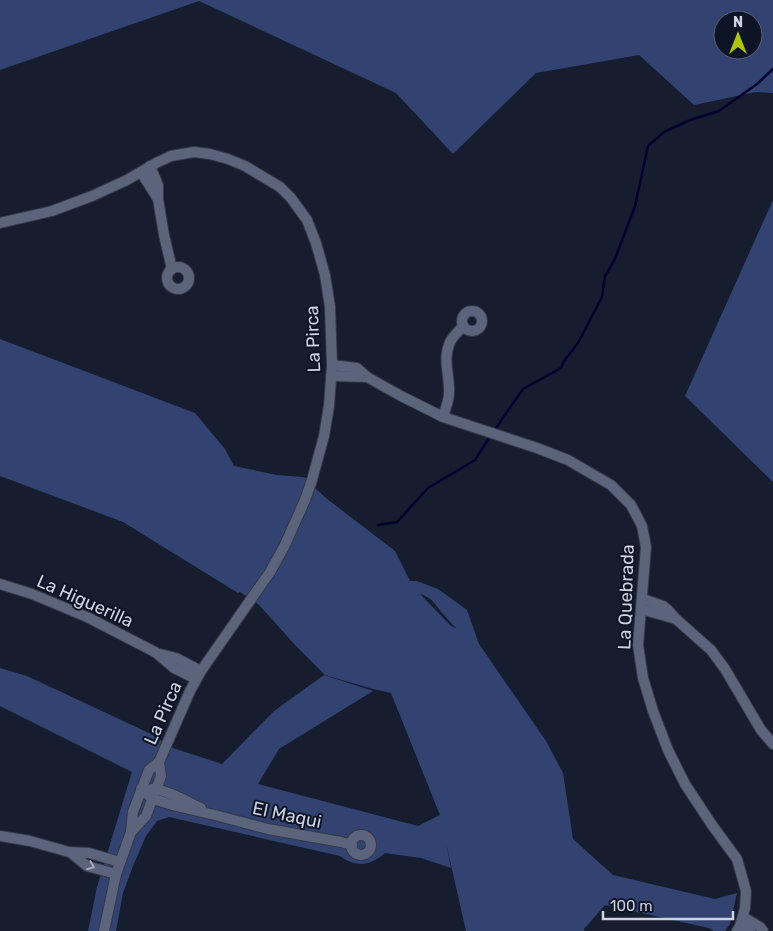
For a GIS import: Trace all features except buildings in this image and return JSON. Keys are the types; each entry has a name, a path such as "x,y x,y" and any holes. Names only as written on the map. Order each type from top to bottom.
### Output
{"street":[{"name":"La Pirca","path":"0,223 30,217 74,203 109,188 163,159 194,152 210,154 245,166 280,186 291,198 307,220 316,243 325,275 330,307 331,370 329,406 324,436 312,480 297,521 270,572 198,675 159,762 149,770 133,812 131,832 116,874 104,931"},
{"path":"150,166 158,185 158,198 164,235 172,269"},
{"path":"141,172 158,198"},
{"path":"443,417 449,395 447,351 451,339 463,326"},
{"name":"La Quebrada","path":"331,370 367,377 443,417 568,460 611,485 632,504 642,526 646,547 638,645 643,678 668,750 685,784 737,859 746,891 745,908 740,924"},
{"name":"La Higuerilla","path":"0,584 32,594 87,617 155,652 174,668 198,675"},
{"path":"642,604 663,606 711,650 773,744"},
{"name":"La Pirca","path":"131,832 146,816 155,794 161,776 159,762"},
{"name":"El Maqui","path":"141,789 155,794 176,806 268,829 352,845"},
{"path":"0,836 30,841 70,852 89,853 120,862"},
{"path":"70,852 87,866 116,874"},
{"path":"740,924 750,931"},
{"path":"740,924 760,927 763,931"}],"shaded area":[{"path":"0,0 773,0 773,93 756,92 694,105 639,55 536,73 453,154 396,93 199,1 0,70"},
{"path":"773,200 773,482 685,396"},
{"path":"0,339 195,413 225,449 234,466 277,475 306,478 326,498 395,551 410,581 417,581 438,589 467,610 479,644 546,741 563,773 573,839 613,875 715,899 737,893 730,924 725,931 714,931 709,928 605,905 584,931 466,931 446,843 451,868 421,858 385,853 374,861 358,864 340,856 169,817 157,821 146,836 123,893 116,931 88,931 97,887 132,772 0,706 0,668 27,676 149,733 173,748 222,764 274,711 324,675 373,691 279,749 258,784 418,826 440,815 391,693 325,675 259,605 123,522 0,476","holes":["420,594 432,600 457,629 450,625"]}],"waterway":[{"path":"494,431 523,389 561,368 578,343 602,297 605,276 615,259 635,206 648,146 664,132 690,120 719,111 757,84 773,69"},
{"path":"378,525 397,522 428,488 475,460 491,435"}]}
